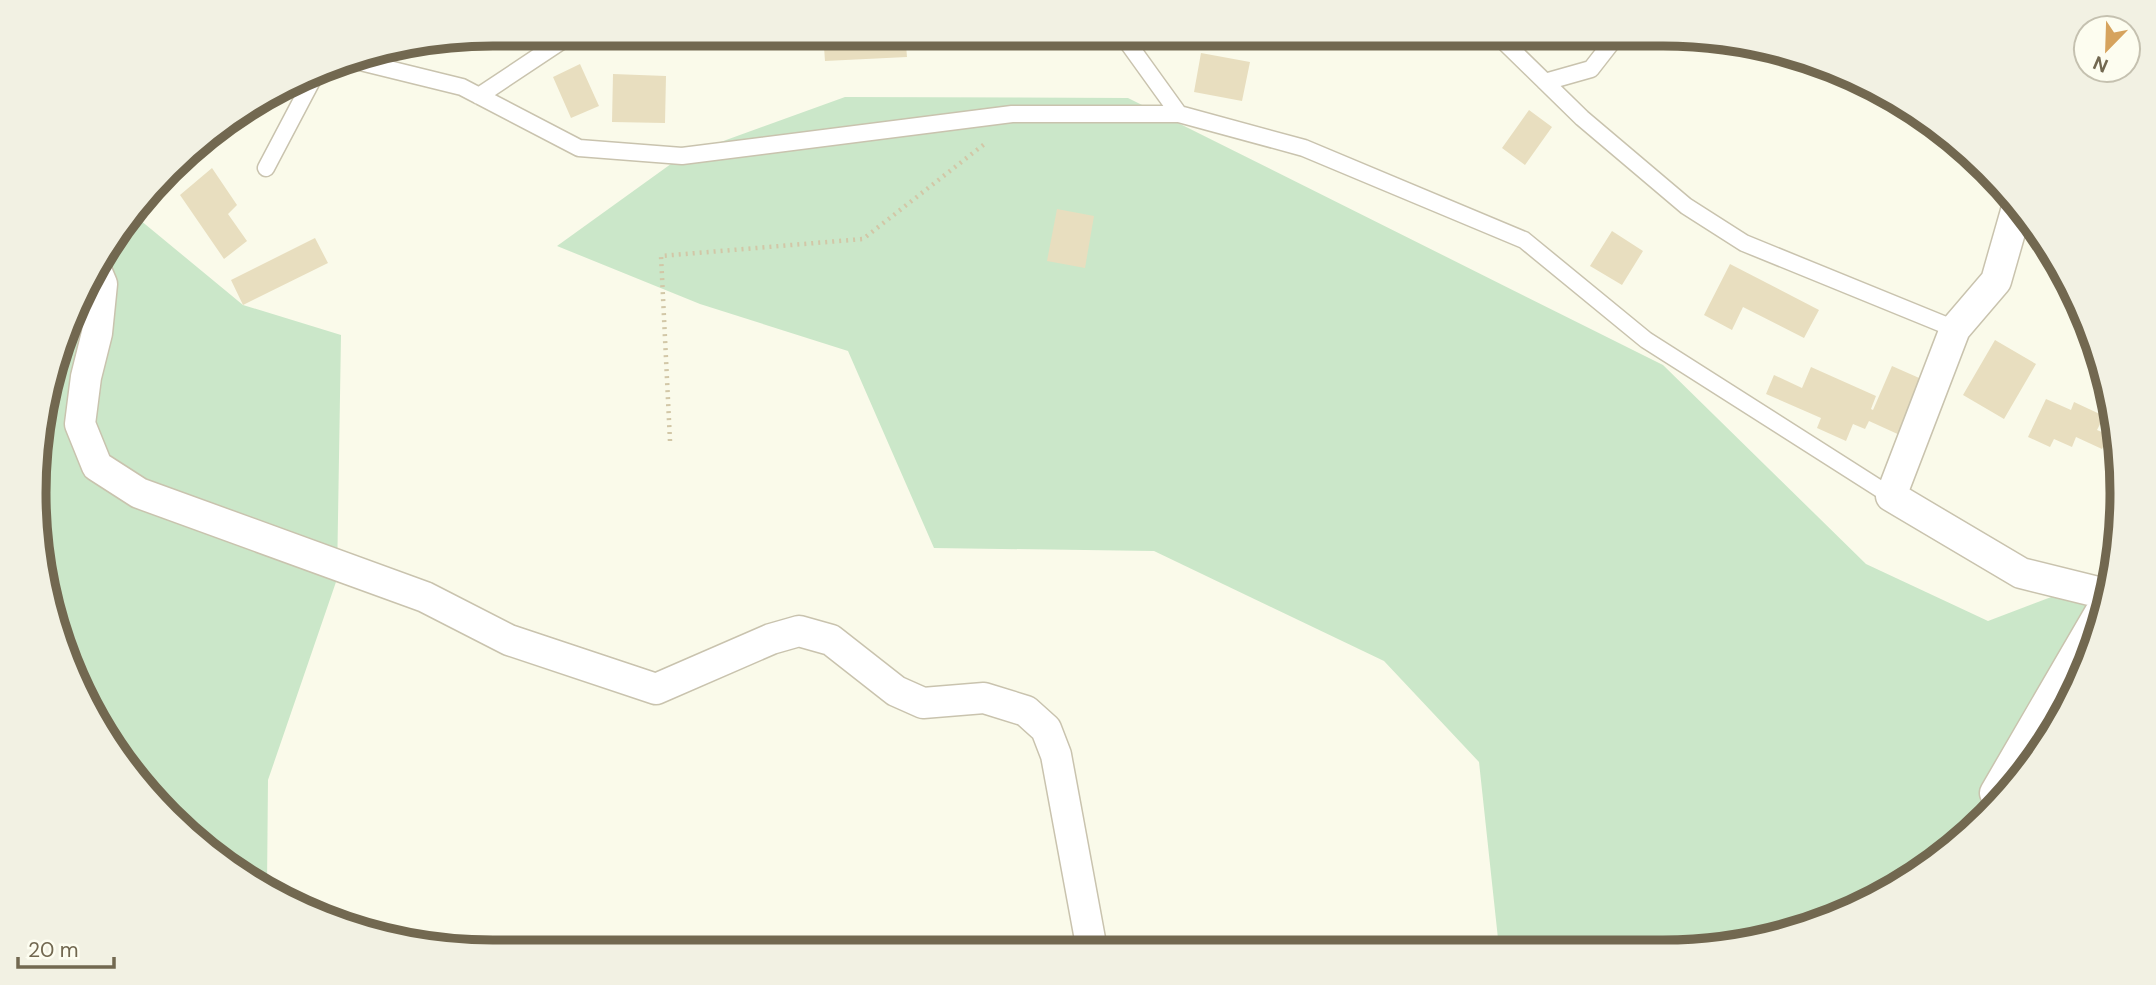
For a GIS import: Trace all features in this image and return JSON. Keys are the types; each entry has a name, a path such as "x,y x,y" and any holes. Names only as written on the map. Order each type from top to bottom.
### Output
{"street":[{"path":"2015,216 1996,281 1955,329 1891,496 2021,573 2099,593"},
{"path":"100,278 103,284 97,333 86,377 80,424 97,466 139,493 425,597 509,640 656,689 771,639 799,631 831,640 897,691 923,703 984,698 1026,711 1046,729 1056,755 1090,940"},
{"path":"1996,792 2087,635"}],"lane":[{"path":"479,96 554,46"},
{"path":"1130,46 1180,114"},
{"path":"1508,46 1582,118 1686,206 1744,243 1955,329"},
{"path":"1545,82 1591,69 1609,46"},
{"path":"367,64 462,87 579,148 682,156 1012,114 1180,114 1304,148 1524,240 1646,341 1891,496"},
{"path":"266,168 310,85"}],"path":[{"path":"670,441 661,256 863,239 1010,124 1012,114"}],"green space":[{"path":"845,97 1128,98 1663,365 1866,564 1988,621 2102,578 2087,636 2051,716 2000,787 1958,829 1887,880 1807,916 1722,936 1664,940 1498,940 1479,762 1384,661 1154,551 934,548 848,351 700,304 557,246 682,156"},
{"path":"139,219 243,305 341,335 337,579 268,780 267,879 198,829 176,809 138,765 105,716 80,664 69,636 54,580 46,522 46,463 54,405 69,349 80,321 105,269"}],"building":[{"path":"824,46 906,46 907,57 825,61"},
{"path":"1201,53 1250,62 1242,101 1194,92"},
{"path":"580,64 599,106 571,118 553,77"},
{"path":"613,74 666,76 665,123 612,122"},
{"path":"1529,110 1552,127 1525,165 1502,148"},
{"path":"212,168 237,205 228,214 247,241 224,259 180,195"},
{"path":"1057,209 1094,216 1085,268 1047,261"},
{"path":"1612,231 1643,251 1622,285 1590,266"},
{"path":"315,238 328,263 243,305 231,280"},
{"path":"1730,264 1819,310 1804,338 1743,307 1732,330 1704,315"},
{"path":"1995,340 2036,364 2004,419 1963,395"},
{"path":"1892,366 1926,381 1902,436 1869,421 1865,429 1853,424 1846,441 1817,428 1821,418 1766,394 1774,375 1802,388 1811,367 1876,396 1871,409 1873,410"},
{"path":"2046,399 2071,410 2074,402 2104,416 2097,430 2107,434 2107,438 2102,449 2076,437 2072,447 2054,439 2050,447 2028,437"}]}
